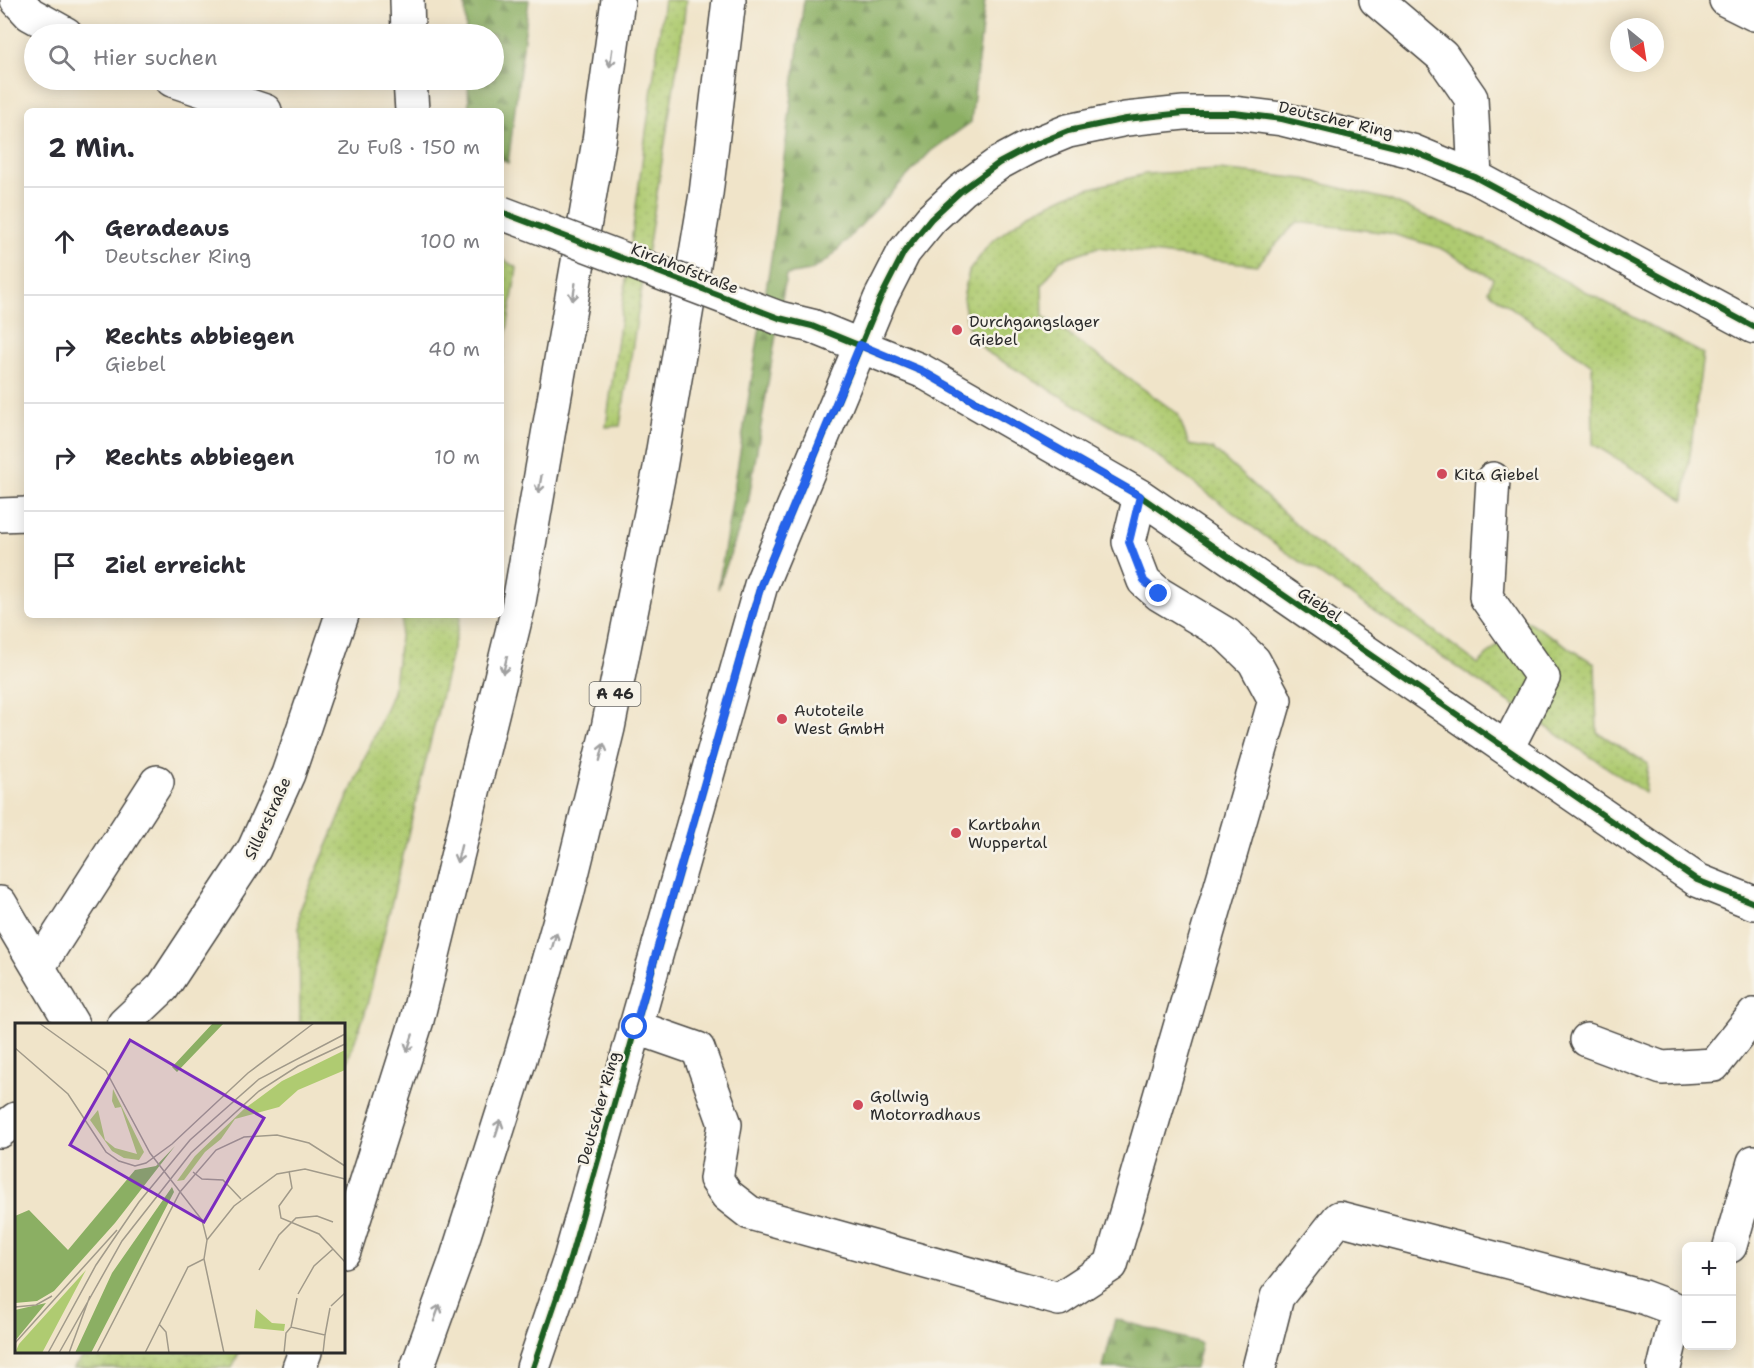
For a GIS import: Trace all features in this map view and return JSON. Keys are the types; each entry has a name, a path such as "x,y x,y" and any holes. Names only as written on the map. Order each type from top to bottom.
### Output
{"main road":[{"path":"17,0 30,14 48,24"},
{"path":"407,0 408,24"},
{"path":"345,1248 417,1020 518,608 590,199 618,0"},
{"name":"A 46","path":"417,1368 458,1257 520,1059 567,895 608,728 660,468 704,206 729,0"},
{"path":"1376,0 1442,56 1471,98 1475,177"},
{"path":"1726,0 1754,14"},
{"path":"202,90 257,108"},
{"path":"411,90 412,108"},
{"name":"Deutscher Ring","path":"533,1368 570,1259 761,585 860,345 904,252 931,219 962,190 999,163 1029,147 1068,131 1125,119 1184,113 1244,114 1282,119 1359,136 1412,151 1475,177 1754,327"},
{"name":"Kirchhofstraße","path":"504,214 778,318 812,326 860,345"},
{"name":"Giebel","path":"860,345 922,371 1140,496 1697,880 1754,903"},
{"path":"1493,479 1486,597 1542,678 1507,748"},
{"path":"635,1027 698,1049 725,1124 716,1179 727,1195 750,1213 1059,1299 1111,1265 1275,700 1254,661 1227,635 1159,594 1144,581 1129,542 1140,496"},
{"path":"0,515 24,514"},
{"name":"Sillerstraße","path":"125,1023 163,987 254,849 288,774 341,618"},
{"path":"39,966 157,782"},
{"path":"0,903 71,1023"},
{"path":"1587,1040 1662,1068 1714,1065 1754,1014"},
{"path":"0,1131 15,1120"},
{"path":"1731,1242 1754,1162"},
{"path":"1259,1368 1277,1297 1339,1218 1643,1297 1682,1312 1664,1368"},
{"path":"299,1368 305,1353"}],"green space":[{"path":"465,0 529,0 508,163 504,161 504,108 469,108 468,90 504,90 504,24 466,24"},
{"path":"664,0 686,0 682,35 620,426 606,427"},
{"path":"804,0 985,0 971,122 931,151 829,259 810,271 786,275 748,504 718,589 772,252"},
{"path":"1219,170 1305,179 1389,200 1507,250 1703,354 1684,500 1593,444 1592,365 1488,291 1493,278 1440,248 1389,233 1297,222 1257,265 1098,247 1060,260 1042,285 1043,316 1178,414 1189,445 1213,449 1316,542 1478,664 1524,619 1595,664 1597,732 1648,764 1645,793 1286,552 1140,443 985,351 968,326 963,298 969,271 990,243 1028,214 1072,193 1145,174"},
{"path":"504,260 517,268 504,348"},
{"path":"403,618 460,618 365,1013 345,1067 345,1023 300,1023 299,912 393,692"},
{"path":"1115,1319 1201,1343 1195,1368 1103,1368"},
{"path":"87,1353 239,1353 232,1368 73,1368"}],"cycle path":[{"path":"533,1368 570,1259 761,585 880,299 904,252 931,219 962,190 999,163 1029,147 1068,131 1126,119 1184,113 1234,113 1282,119 1412,151 1475,177 1754,327"},
{"path":"504,213 779,318 812,326 922,371 1140,496 1697,880 1754,903"}],"place":[{"name":"Durchgangslager Giebel","path":"957,330"},
{"name":"Kita Giebel","path":"1442,474"},
{"name":"Autoteile West GmbH","path":"782,719"},
{"name":"Kartbahn Wuppertal","path":"956,833"},
{"name":"Gollwig Motorradhaus","path":"858,1105"}],"route":[{"path":"635,1027 761,585 860,345 922,371 1140,496 1129,542 1144,581 1159,594"}]}
